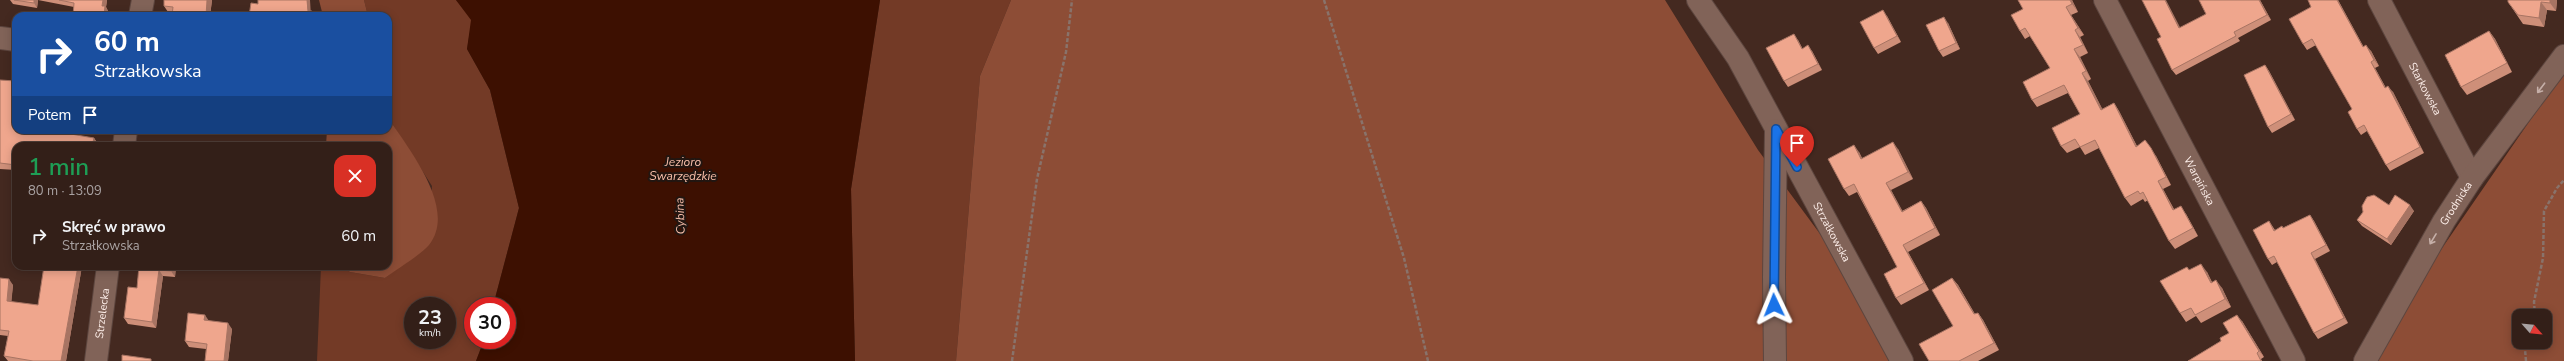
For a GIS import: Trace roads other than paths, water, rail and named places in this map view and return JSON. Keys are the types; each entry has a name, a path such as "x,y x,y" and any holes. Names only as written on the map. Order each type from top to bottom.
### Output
{"street":[{"path":"140,12 142,0"},
{"name":"Strzałkowska","path":"1698,0 1738,58 1902,361"},
{"name":"Warpińska","path":"2105,0 2294,361"},
{"name":"Starkowska","path":"2379,0 2472,178"},
{"path":"0,38 12,40"},
{"name":"Grodnicka","path":"2365,361 2416,267 2472,178 2564,56"},
{"path":"1775,361 1774,277 1776,129"},
{"name":"Strzelecka","path":"96,361 107,270"}],"water":[{"name":"Jezioro Swarzędzkie","path":"456,0 880,0 851,189 855,361 476,361 481,349 516,349 516,297 495,297 519,208 490,90 467,49 471,20"}],"water label":[{"name":"Cybina","path":"680,216"}]}
